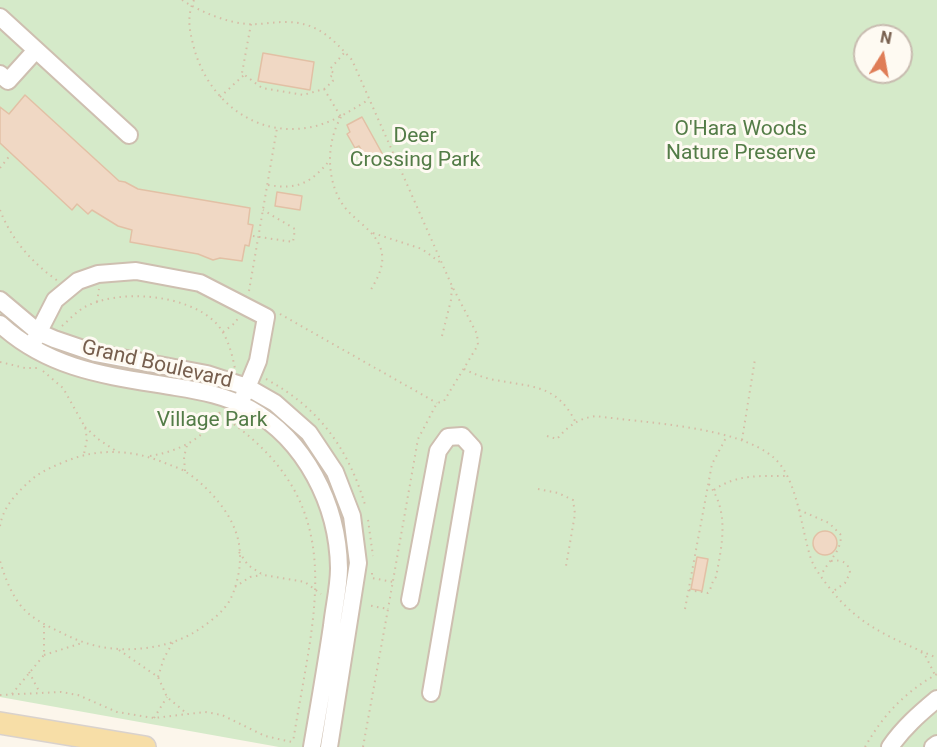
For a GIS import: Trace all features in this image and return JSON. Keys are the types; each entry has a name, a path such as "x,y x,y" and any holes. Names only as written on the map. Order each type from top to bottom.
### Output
{"main road":[{"path":"0,723 145,747"}],"street":[{"path":"0,17 129,135"},
{"path":"0,74 8,81 36,51"},
{"path":"35,339 55,300 78,281 98,274 136,271 200,283 272,315 258,361 240,384 233,401"},
{"name":"Grand Boulevard","path":"0,300 35,339 70,366 108,376 206,392 233,401 249,408 273,425 297,449 315,476 328,504 336,538 339,568 312,747"},
{"name":"Grand Boulevard","path":"0,324 13,336 54,339 95,353 207,374 240,384 274,403 309,433 335,472 352,516 358,563 328,747"},
{"path":"410,600 438,451 448,437 462,436 473,448 430,693"},
{"path":"890,747 914,718 937,699"},
{"path":"933,747 937,744"}],"path":[{"path":"182,0 221,18 251,24 287,22 310,26 332,37 352,60 441,263 477,334 478,345 444,401 437,403 272,315"},
{"path":"194,0 189,14 196,56 212,87 220,97 230,107 253,121 290,130 315,127 341,117 369,100"},
{"path":"251,24 242,73 262,88 303,95 324,89 333,81 330,77 334,74 330,69 345,52"},
{"path":"220,97 244,75"},
{"path":"324,89 341,117"},
{"path":"341,117 331,141 330,160 334,188 343,205 378,241 382,255 378,276 369,293"},
{"path":"249,295 277,128"},
{"path":"0,168 11,153"},
{"path":"267,185 290,187 309,182 330,160"},
{"path":"0,210 6,224 21,246 39,267 58,281"},
{"path":"253,236 293,242 296,229 263,210"},
{"path":"371,232 422,249 441,263"},
{"path":"441,336 451,300 452,286"},
{"path":"54,339 57,330 82,309 97,302 127,296 184,303 215,322 223,333 236,364 240,384"},
{"path":"742,440 755,359"},
{"path":"0,362 26,368 40,368 52,377 63,388 85,427 116,451"},
{"path":"464,369 494,380 535,386 550,391 569,410 576,422"},
{"path":"149,456 171,453 188,445 233,401"},
{"path":"388,609 418,439 437,403"},
{"path":"0,695 61,692 78,695 117,712 154,718 205,712 222,715 264,736 293,742 316,599 316,559 312,539 304,512 293,489 269,454 254,439 219,414"},
{"path":"547,436 557,439 566,428 576,422 596,416 695,429 727,436 742,440 773,457 781,465 796,496 811,559 832,592 854,616 876,631 937,658"},
{"path":"84,455 87,439 85,427"},
{"path":"685,609 712,464 727,436"},
{"path":"185,471 184,457 188,445"},
{"path":"0,526 1,515 18,492 40,472 84,455 116,451 149,456 185,471 215,497 236,530 239,576 229,602 208,624 183,639 130,650 83,642 44,625 21,607 7,583 0,561"},
{"path":"714,490 725,482 739,477 786,476"},
{"path":"688,590 708,593 712,580 716,577 722,543 722,517 719,502 708,483"},
{"path":"538,489 558,493 573,500 575,514 566,566"},
{"path":"799,510 829,523 841,535 840,549 820,576"},
{"path":"831,561 842,561 847,564 850,573 845,584 832,592"},
{"path":"235,587 250,577 263,575"},
{"path":"44,625 45,656"},
{"path":"12,695 29,672 45,656 83,642"},
{"path":"158,677 164,658 173,642"},
{"path":"117,648 158,677 167,697 186,713"},
{"path":"865,747 890,709 936,674 919,650"},
{"path":"29,672 40,693"},
{"path":"154,718 167,697"}],"green space":[{"path":"0,0 937,0 937,747 279,747 0,697"}],"building":[{"path":"263,53 314,62 310,90 258,81"},
{"path":"25,95 119,181 138,189 250,208 248,224 253,225 249,246 245,245 242,261 220,258 213,260 198,254 130,242 132,230 118,226 92,210 88,214 77,204 72,210 0,143 0,107 9,114"},
{"path":"362,117 383,155 369,163 359,146 355,148 347,134 350,132 347,125"},
{"path":"277,192 302,196 300,210 275,206"},
{"path":"825,531 830,532 836,538 836,548 830,554 825,555 820,554 814,548 813,543 814,538 820,532"},
{"path":"697,557 708,559 702,591 691,589"}],"park label":[{"name":"O'Hara Woods Nature Preserve","path":"741,142"},
{"name":"Deer Crossing Park","path":"415,149"},
{"name":"Village Park","path":"212,421"}]}
